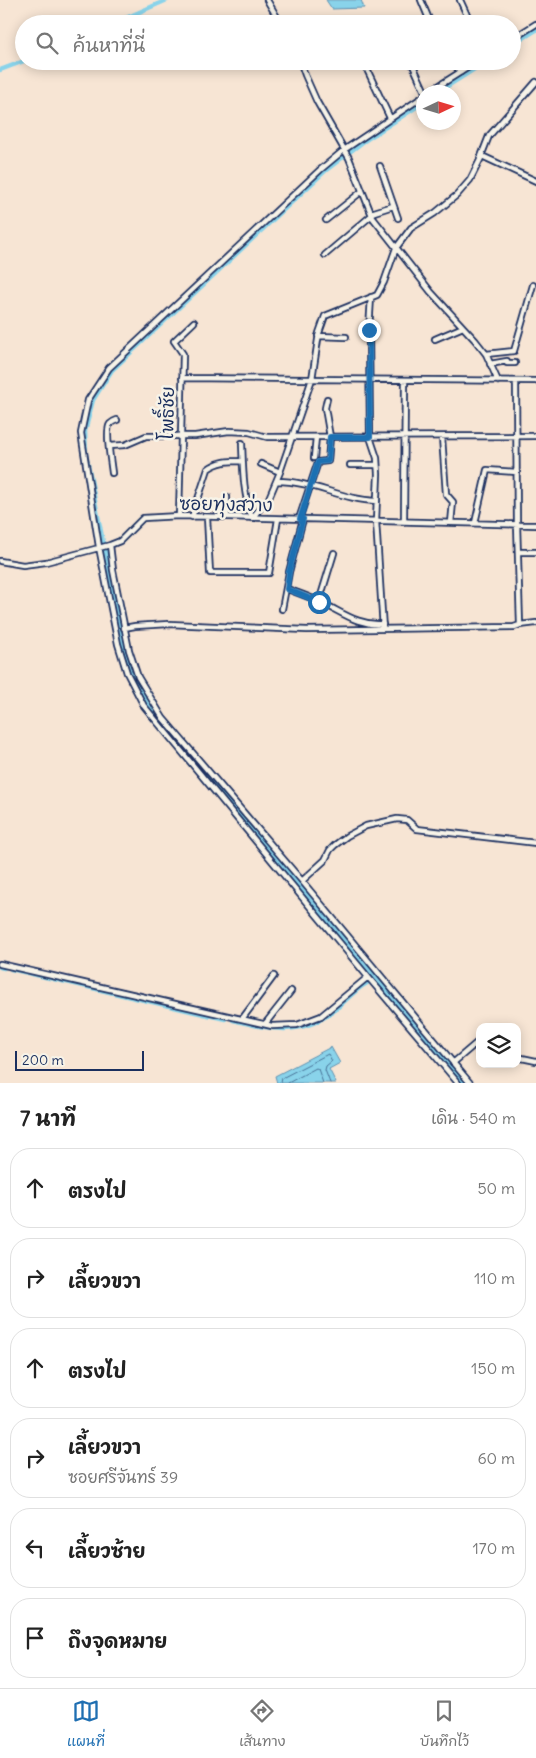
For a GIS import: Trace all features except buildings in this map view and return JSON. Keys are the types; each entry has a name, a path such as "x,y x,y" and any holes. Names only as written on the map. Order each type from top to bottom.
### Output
{"street":[{"path":"267,0 276,15"},
{"path":"421,0 427,15"},
{"path":"460,0 467,15"},
{"path":"521,33 536,24"},
{"path":"303,70 312,92 346,154 371,214 385,236 486,354 498,381"},
{"path":"367,70 390,118"},
{"path":"415,70 422,85"},
{"path":"440,85 464,70"},
{"path":"252,518 269,498 277,481 312,379 318,336 325,316 376,295 384,282 396,248 411,228 435,213 457,195 470,180 489,136 536,82"},
{"path":"416,101 390,118 346,154 320,170 109,368 88,400 81,434 83,458 104,546 118,644 127,673 144,706 458,1083"},
{"path":"479,161 482,156 536,182"},
{"path":"380,166 398,218"},
{"path":"326,220 361,192"},
{"path":"325,255 371,214 394,206"},
{"path":"486,354 515,351 533,285"},
{"path":"371,297 369,330 370,437 377,458 376,521 383,627"},
{"name":"โพธิ์ชัย","path":"179,516 183,354 174,341 194,322"},
{"path":"435,338 463,327"},
{"path":"318,336 346,337"},
{"path":"490,364 507,361 507,363 515,363"},
{"path":"182,378 536,382"},
{"path":"404,380 404,522"},
{"path":"516,381 520,625"},
{"path":"282,609 301,519 318,462 328,461 330,437 325,408 327,400"},
{"path":"112,473 108,426 111,422 117,420"},
{"path":"110,446 125,445 146,436 195,436 229,431 249,432 267,438 536,436"},
{"path":"314,458 316,437"},
{"path":"442,437 446,494 453,502 451,523"},
{"path":"242,443 245,493 252,518"},
{"path":"192,517 208,470 214,464 224,461 242,461"},
{"path":"261,464 280,472"},
{"path":"350,465 377,465"},
{"path":"475,523 487,470 517,472"},
{"path":"277,481 312,485 340,495 377,501"},
{"path":"227,496 227,517"},
{"name":"ซอยทุ่งสว่าง","path":"0,561 22,565 46,562 104,546 120,541 143,518 179,516 536,525"},
{"path":"207,517 210,573 269,574 278,519"},
{"path":"104,546 113,570 129,650 138,678 163,718 470,1083"},
{"path":"518,552 536,552"},
{"path":"319,602 334,553"},
{"path":"287,589 361,622 383,627"},
{"path":"124,628 169,624 294,630 383,627 514,627 536,622"},
{"path":"302,881 325,860 330,850 347,836 366,826 384,821 406,820 417,829 536,843"},
{"path":"0,964 272,1026 297,1025 321,1016 368,977"},
{"path":"242,1019 274,976"},
{"path":"265,1024 290,991"},
{"path":"453,1063 476,1043"},
{"path":"521,1057 536,1061"}],"water":[{"path":"326,0 361,0 364,8 332,9"},
{"path":"331,1047 340,1063 329,1069 336,1083 277,1083 275,1076"}],"waterway":[{"path":"133,15 167,0"},
{"path":"521,39 536,30"},
{"path":"0,70 15,64"},
{"path":"449,85 473,70"},
{"path":"416,107 364,141 325,171 112,370 93,400 85,431 86,454 122,641 131,671 147,704 464,1083"},
{"path":"0,967 4,968"},
{"path":"11,969 225,1019"},
{"path":"233,1020 283,1029 307,1025 319,1021 331,1013 367,983"}],"route":[{"path":"319,602 287,589 289,572 303,519 300,519 318,462 328,461 330,437 370,437 369,330"}]}
